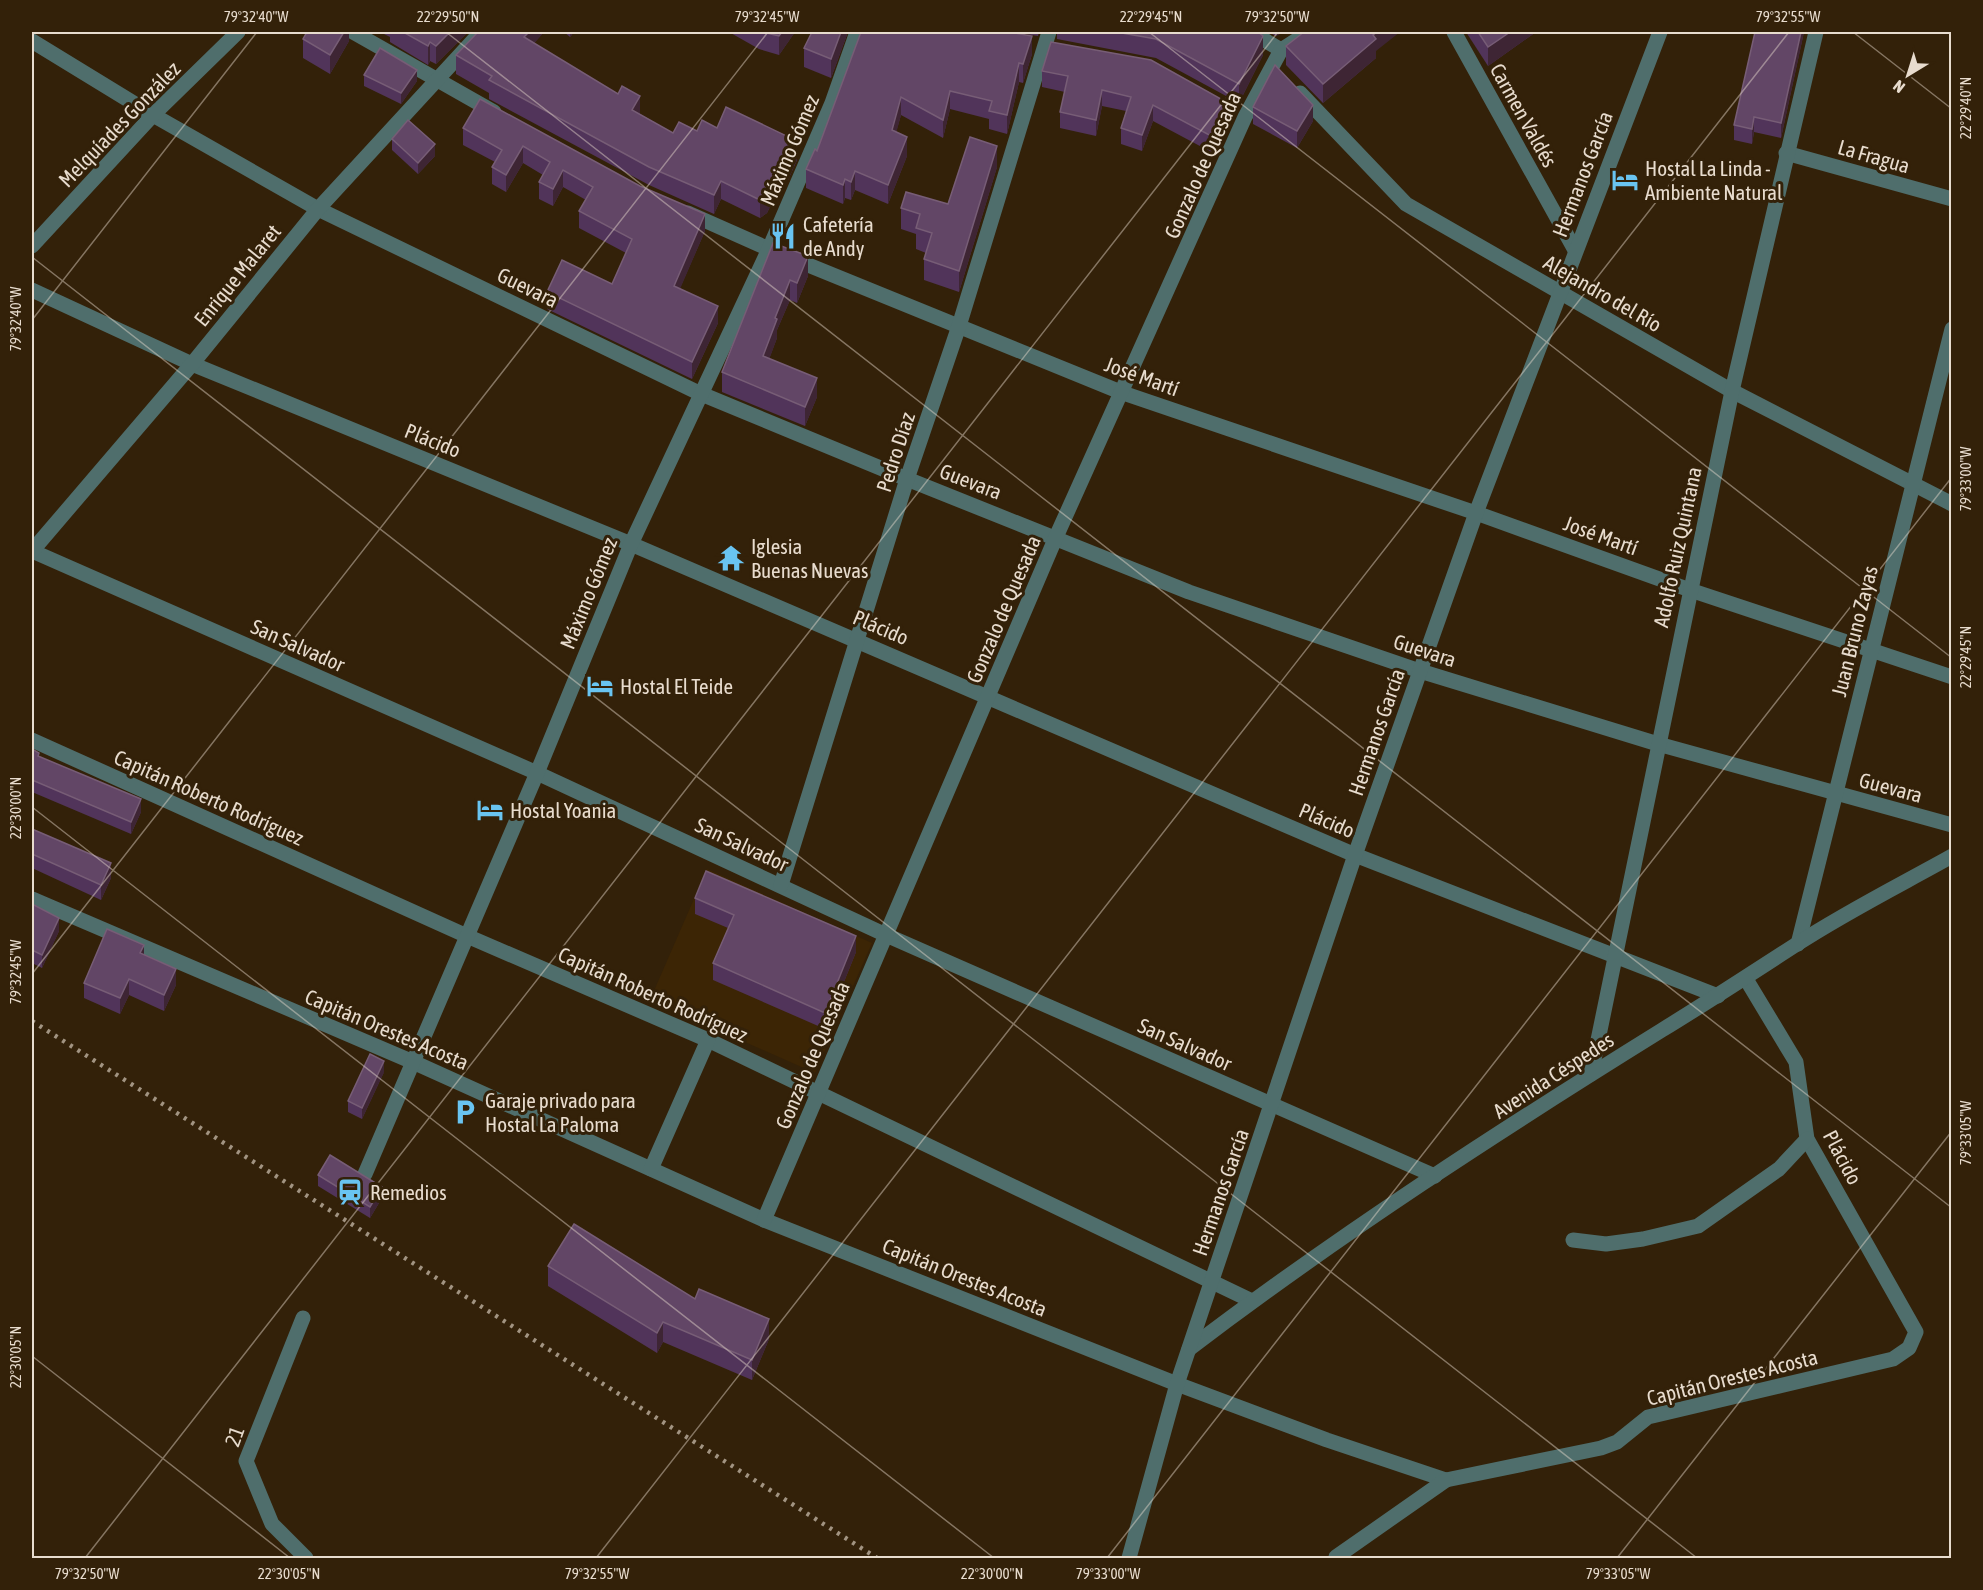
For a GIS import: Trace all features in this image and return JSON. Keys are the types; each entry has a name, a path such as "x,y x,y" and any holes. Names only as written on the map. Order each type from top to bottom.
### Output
{"street":[{"name":"Melquíades González","path":"32,246 153,115 238,32"},
{"path":"353,32 510,122"},
{"name":"Enrique Malaret","path":"32,551 192,364 318,209 482,32"},
{"name":"Máximo Gómez","path":"365,1174 537,773 631,544 699,393 769,249 832,104 858,32"},
{"path":"1251,32 1281,50"},
{"name":"Gonzalo de Quesada","path":"764,1220 1056,537 1123,393 1240,114 1281,73 1281,50 1309,32"},
{"name":"Carmen Valdés","path":"1454,32 1575,250"},
{"name":"Hermanos García","path":"1129,1558 1177,1384 1210,1281 1272,1106 1355,855 1476,513 1660,32"},
{"name":"Adolfo Ruiz Quintana","path":"1591,1074 1732,391 1816,32"},
{"path":"1041,40 1065,50"},
{"name":"Pedro Díaz","path":"781,885 907,479 959,326 1041,40"},
{"name":"Guevara","path":"32,41 153,115 318,209 699,393 907,479 1189,592 1420,671 1658,744 1952,825"},
{"name":"Alejandro del Río","path":"1281,73 1406,204 1732,391 1952,504"},
{"name":"La Fragua","path":"1786,153 1952,199"},
{"name":"José Martí","path":"676,208 769,249 1123,393 1476,513 1690,590 1952,677"},
{"name":"Plácido","path":"32,290 192,364 631,544 1355,855 1718,996"},
{"name":"Juan Bruno Zayas","path":"1798,944 1952,329"},
{"name":"San Salvador","path":"32,551 537,773 886,935 1435,1176"},
{"name":"Capitán Roberto Rodríguez","path":"32,740 467,936 708,1040 1252,1301"},
{"name":"Avenida Céspedes","path":"1189,1349 1252,1301 1435,1176 1591,1074 1746,979 1798,944 1952,856"},
{"name":"Capitán Orestes Acosta","path":"32,899 413,1062 764,1220 1177,1384 1327,1440 1446,1480 1601,1448 1617,1442 1647,1417 1893,1359 1909,1348"},
{"name":"Plácido","path":"1746,979 1796,1062 1807,1139 1916,1332 1909,1348"},
{"path":"651,1169 708,1040"},
{"path":"1573,1240 1606,1244 1643,1239 1698,1226 1779,1169 1807,1139"},
{"name":"21","path":"303,1318 246,1461 272,1524 306,1558"},
{"path":"1335,1557 1446,1480"}],"shaded area":[{"path":"707,869 872,943 815,1073 650,1000"}],"building":[{"path":"307,32 344,32 330,55 303,39"},
{"path":"403,32 450,32 436,46 430,42 428,46"},
{"path":"478,32 529,32 524,37 618,94 622,86 640,96 632,110 673,133 679,122 697,131 702,120 717,128 726,107 797,141 788,161 784,159 767,194 760,200 721,181 714,195 649,167 489,80 492,76 456,55"},
{"path":"762,32 782,32 779,36"},
{"path":"812,32 841,32 831,59 804,48"},
{"path":"861,32 1009,32 1032,36 1023,64 1019,63 1007,115 989,111 992,101 950,91 943,120 901,97 892,130 907,137 888,185 855,171 851,182 845,179 843,185 806,169 815,149 817,151"},
{"path":"1116,32 1258,32 1263,36 1239,84 1156,39"},
{"path":"1304,32 1377,32 1373,35 1376,39 1323,84 1286,46"},
{"path":"1478,32 1510,32 1488,47"},
{"path":"1755,32 1801,32 1781,123 1754,117 1752,129 1734,125"},
{"path":"1051,42 1151,60 1230,104 1213,137 1153,105 1142,135 1121,128 1131,97 1102,90 1096,120 1060,112 1068,76 1042,71"},
{"path":"380,48 417,70 401,93 364,75"},
{"path":"1275,65 1313,105 1297,131 1253,107"},
{"path":"480,99 640,186 705,214 674,286 718,306 692,362 547,292 562,260 612,284 632,239 579,211 593,187 563,170 553,189 539,182 550,162 523,146 506,175 492,167 502,150 463,128"},
{"path":"408,120 435,144 418,163 392,139"},
{"path":"970,137 997,146 959,271 924,259 932,233 916,228 920,214 901,208 906,192 948,204"},
{"path":"773,243 808,256 797,283 790,280 763,356 817,378 805,407 722,372"},
{"path":"32,749 39,753 38,756 141,799 131,822 32,780"},
{"path":"32,829 111,863 101,885 32,854"},
{"path":"706,871 856,936 825,1013 713,963 734,915 695,898"},
{"path":"32,904 59,918 42,955 32,950"},
{"path":"107,929 144,945 140,953 176,969 164,995 129,979 120,998 84,983"},
{"path":"370,1054 384,1061 362,1108 348,1101"},
{"path":"330,1155 382,1187 370,1207 318,1175"},
{"path":"574,1224 695,1299 699,1289 769,1319 752,1360 663,1322 657,1333 548,1266"}],"railway":[{"path":"32,1021 877,1558"}],"place":[{"name":"Hostal La Linda - Ambiente Natural","path":"1625,180"},
{"name":"Cafetería de Andy","path":"783,236"},
{"name":"Iglesia Buenas Nuevas","path":"731,558"},
{"name":"Hostal El Teide","path":"600,686"},
{"name":"Hostal Yoania","path":"490,810"},
{"name":"Garaje privado para Hostal La Paloma","path":"465,1112"},
{"name":"Remedios","path":"350,1192"}]}
